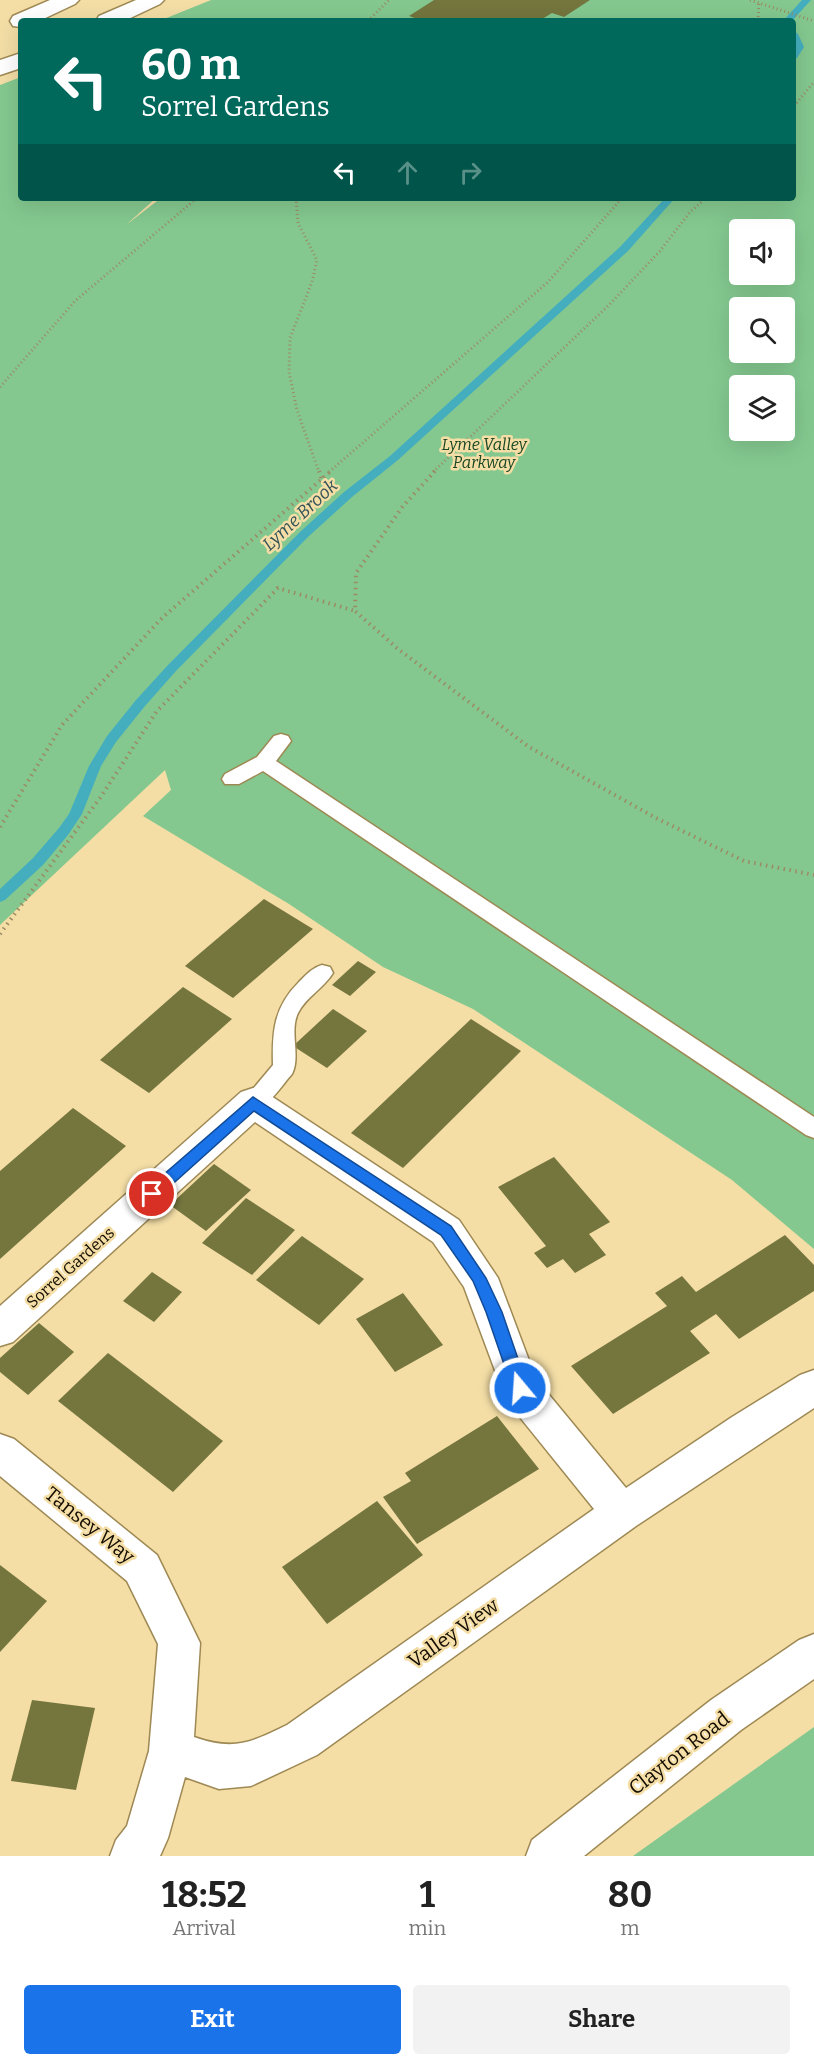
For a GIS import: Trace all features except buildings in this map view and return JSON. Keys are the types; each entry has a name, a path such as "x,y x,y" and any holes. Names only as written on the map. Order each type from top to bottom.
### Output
{"main road":[{"path":"28,18 68,0"},
{"path":"114,18 153,0"},
{"path":"0,30 18,22"},
{"path":"0,68 18,61"},
{"path":"253,1102 446,1231 479,1278 494,1312 520,1388 622,1513"},
{"name":"Sorrel Gardens","path":"0,1330 253,1102"},
{"name":"Valley View","path":"171,1751 219,1767 251,1765 302,1740 622,1513 746,1428 814,1387"},
{"name":"Tansey Way","path":"0,1452 142,1568 179,1643 171,1751"},
{"name":"Clayton Road","path":"548,1856 726,1715 814,1654"},
{"path":"132,1856 146,1838 171,1751"}],"lane":[{"path":"232,779 264,762 281,741"},
{"path":"264,762 814,1129"},
{"path":"253,1102 284,1068 282,1022 292,1002 322,973"}],"path":[{"path":"371,18 389,0"},
{"path":"750,0 814,21"},
{"path":"758,18 759,3"},
{"path":"796,104 814,82"},
{"path":"0,387 75,301 193,201"},
{"path":"296,201 294,212 301,235 317,260 311,291 296,318 290,339 289,367 303,428 322,480"},
{"path":"0,827 62,725 162,618 548,282 619,201"},
{"path":"356,611 356,573 403,506 451,453 608,306 703,201"},
{"path":"0,933 100,798 157,711 278,588 356,611 398,649 529,747 656,818 744,861 814,875"}],"green space":[{"name":"Lyme Valley Parkway","path":"211,0 814,0 814,1249 732,1180 473,1009 383,967 289,904 143,816 171,790 165,770 0,925 0,85 18,78 18,201 153,201 126,225 157,201 796,201 796,18 166,18"},
{"path":"814,1727 814,1856 633,1856"}],"waterway":[{"name":"Lyme Brook","path":"790,18 807,0"},
{"name":"Lyme Brook","path":"796,38 800,47 796,53"},
{"name":"Lyme Brook","path":"0,897 38,861 64,832 75,814 99,758 111,739 172,668 304,534 394,458 624,249 667,201"}],"route":[{"path":"152,1194 253,1102 446,1231 479,1278 494,1312 520,1388"}]}
